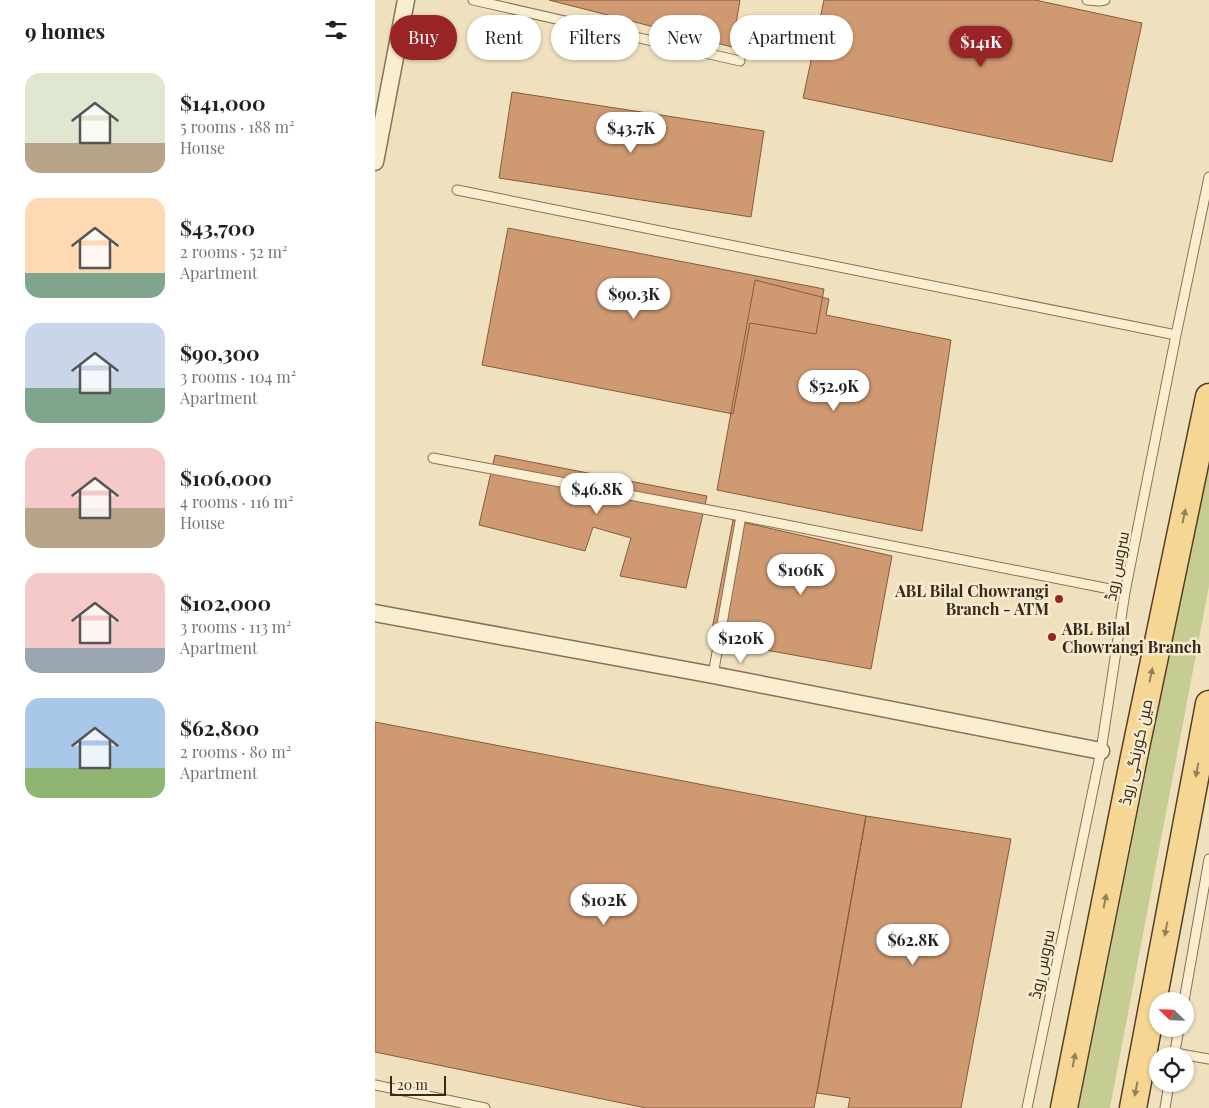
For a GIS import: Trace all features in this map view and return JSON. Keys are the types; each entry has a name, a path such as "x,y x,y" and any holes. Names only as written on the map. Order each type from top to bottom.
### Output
{"main road":[{"name":"مین کورنگی روڈ","path":"1064,1108 1130,776 1209,397"},
{"path":"1133,1108 1209,704"}],"street":[{"path":"375,162 377,140 406,0"},
{"path":"375,613 713,675 1101,750"}],"lane":[{"path":"473,0 740,61"},
{"path":"1087,0 1105,0"},
{"name":"سروس روڈ","path":"1027,1108 1101,750 1125,592 1209,177"},
{"path":"457,190 1176,335"},
{"path":"433,458 741,516 1125,592"},
{"path":"713,675 741,516"},
{"path":"1186,992 1209,859"},
{"path":"1194,1057 1209,1059"},
{"path":"375,1085 485,1108"},
{"path":"1165,1108 1168,1092"}],"green space":[{"path":"1209,449 1209,586 1110,1108 1079,1108 1147,768"}],"building":[{"path":"549,0 740,0 737,15 730,15 730,46 720,44 720,15 649,15 649,26 639,23 639,15 607,15"},
{"path":"824,0 1035,0 1142,23 1112,162 803,98 811,60 853,60 853,15 821,15"},
{"path":"512,92 764,131 751,217 499,178"},
{"path":"508,228 824,289 816,334 750,323 733,414 482,365"},
{"path":"755,280 829,299 826,315 951,340 922,531 717,490"},
{"path":"495,455 707,496 686,588 620,576 631,538 593,527 585,551 479,525"},
{"path":"733,520 892,556 871,669 710,640"},
{"path":"375,722 866,816 814,1108 646,1108 375,1052"},
{"path":"866,816 1011,839 961,1108 848,1108 850,1098 817,1093"}],"place":[{"name":"ABL Bilal Chowrangi Branch - ATM","path":"1059,599"},
{"name":"ABL Bilal Chowrangi Branch","path":"1052,637"}]}
